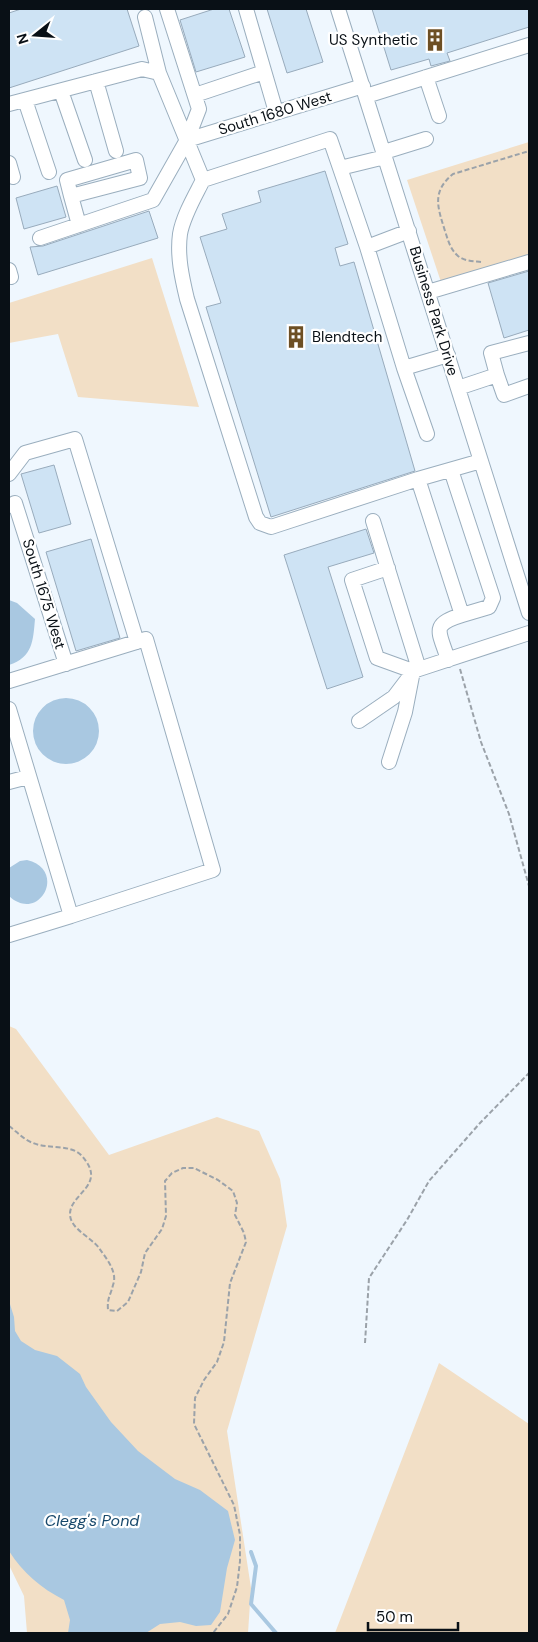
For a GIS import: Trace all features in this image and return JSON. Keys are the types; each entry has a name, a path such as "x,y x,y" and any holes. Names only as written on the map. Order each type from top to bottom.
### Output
{"street":[{"path":"40,238 153,200 187,140 199,109 167,9"},
{"path":"246,9 276,112"},
{"name":"Business Park Drive","path":"338,9 529,612"},
{"path":"145,17 159,73 202,180 180,232 179,252 182,278 232,442 256,517 260,524 271,527 418,479 482,461"},
{"name":"South 1680 West","path":"187,140 276,112 426,77 529,45"},
{"path":"9,104 142,69 159,73"},
{"path":"195,95 264,72"},
{"path":"426,77 438,116"},
{"path":"96,81 116,151"},
{"path":"61,90 85,160"},
{"path":"25,100 49,172"},
{"path":"202,180 330,139 367,246 404,368 427,434"},
{"path":"340,168 426,139"},
{"path":"71,196 140,178 136,160 67,180 71,196 79,224"},
{"path":"9,162 14,177"},
{"path":"367,246 409,231"},
{"path":"428,292 529,262"},
{"path":"529,343 491,353 504,395 529,386"},
{"path":"404,368 448,355"},
{"path":"458,388 497,375"},
{"path":"9,474 26,454 75,439 137,642"},
{"path":"451,470 493,598 489,606 444,621 441,624 440,630 452,658"},
{"path":"418,479 462,615"},
{"name":"South 1675 West","path":"9,506 16,504 66,664"},
{"path":"373,521 416,670 389,762"},
{"path":"388,568 352,580 377,658 416,670"},
{"path":"360,720 394,697 416,670 529,633"},
{"path":"9,681 146,639 213,870 9,935"},
{"path":"9,709 71,916"},
{"path":"9,782 28,777"}],"path":[{"path":"482,262 458,256 449,246 437,206 438,194 445,181 454,174 529,151"},
{"path":"452,658 481,742 509,814 529,886"},
{"path":"365,1343 369,1278 408,1220 429,1181 480,1122 529,1073"},
{"path":"9,1126 33,1143 80,1153 88,1165 90,1181 86,1190 70,1208 70,1217 77,1228 97,1246 113,1269 114,1284 107,1299 108,1310 117,1311 128,1302 141,1272 145,1253 162,1229 166,1216 165,1182 172,1174 183,1168 194,1168 233,1190 237,1203 235,1215 244,1233 246,1242 230,1283 224,1342 217,1362 204,1380 195,1398 194,1424 234,1505 240,1535 237,1587 228,1614 213,1633"}],"shaded area":[{"path":"529,142 529,257 441,282 407,180"},
{"path":"152,258 199,407 78,397 58,334 9,343 9,303"},
{"path":"9,1026 16,1029 109,1155 217,1117 259,1131 280,1179 287,1226 227,1431 251,1588 248,1633 27,1633 24,1596 9,1565"},
{"path":"439,1363 529,1424 529,1633 335,1633"}],"water":[{"path":"9,600 17,603 35,619 32,641 27,653 17,662 9,665"},
{"path":"60,698 72,698 84,703 94,713 99,725 97,744 84,759 72,764 60,764 48,759 38,749 33,737 33,725 38,713 48,703"},
{"path":"27,860 39,866 46,874 47,883 45,892 39,900 30,904 20,903 9,896 9,868 20,861"},
{"name":"Clegg's Pond","path":"9,1301 14,1317 15,1331 21,1341 35,1350 57,1356 80,1374 86,1387 111,1422 138,1451 175,1479 200,1490 228,1511 235,1540 227,1568 220,1612 211,1625 196,1626 180,1622 160,1624 146,1633 68,1633 70,1620 64,1600 33,1579 9,1551"}],"building":[{"path":"21,9 127,9 139,46 9,88 9,13"},
{"path":"214,9 229,9 245,57 196,72 180,20"},
{"path":"267,9 306,9 323,62 287,73"},
{"name":"US Synthetic","path":"372,9 529,9 529,27 447,53 450,61 431,66 429,59 391,70"},
{"name":"Blendtech","path":"325,171 348,244 335,248 340,266 354,262 415,471 271,517 206,307 221,303 200,237 227,229 222,214 261,202 258,191"},
{"path":"57,186 66,217 24,229 16,198"},
{"path":"149,211 158,238 38,275 30,247 43,246"},
{"path":"529,271 529,330 504,338 488,283"},
{"path":"54,465 71,524 39,533 21,474"},
{"path":"366,529 374,553 328,567 363,677 327,689 284,555"},
{"path":"91,539 120,638 76,651 46,552"}],"waterway":[{"path":"251,1552 256,1566 251,1604 276,1633"}],"place":[{"name":"US Synthetic","path":"435,40"},
{"name":"Blendtech","path":"296,337"}]}
